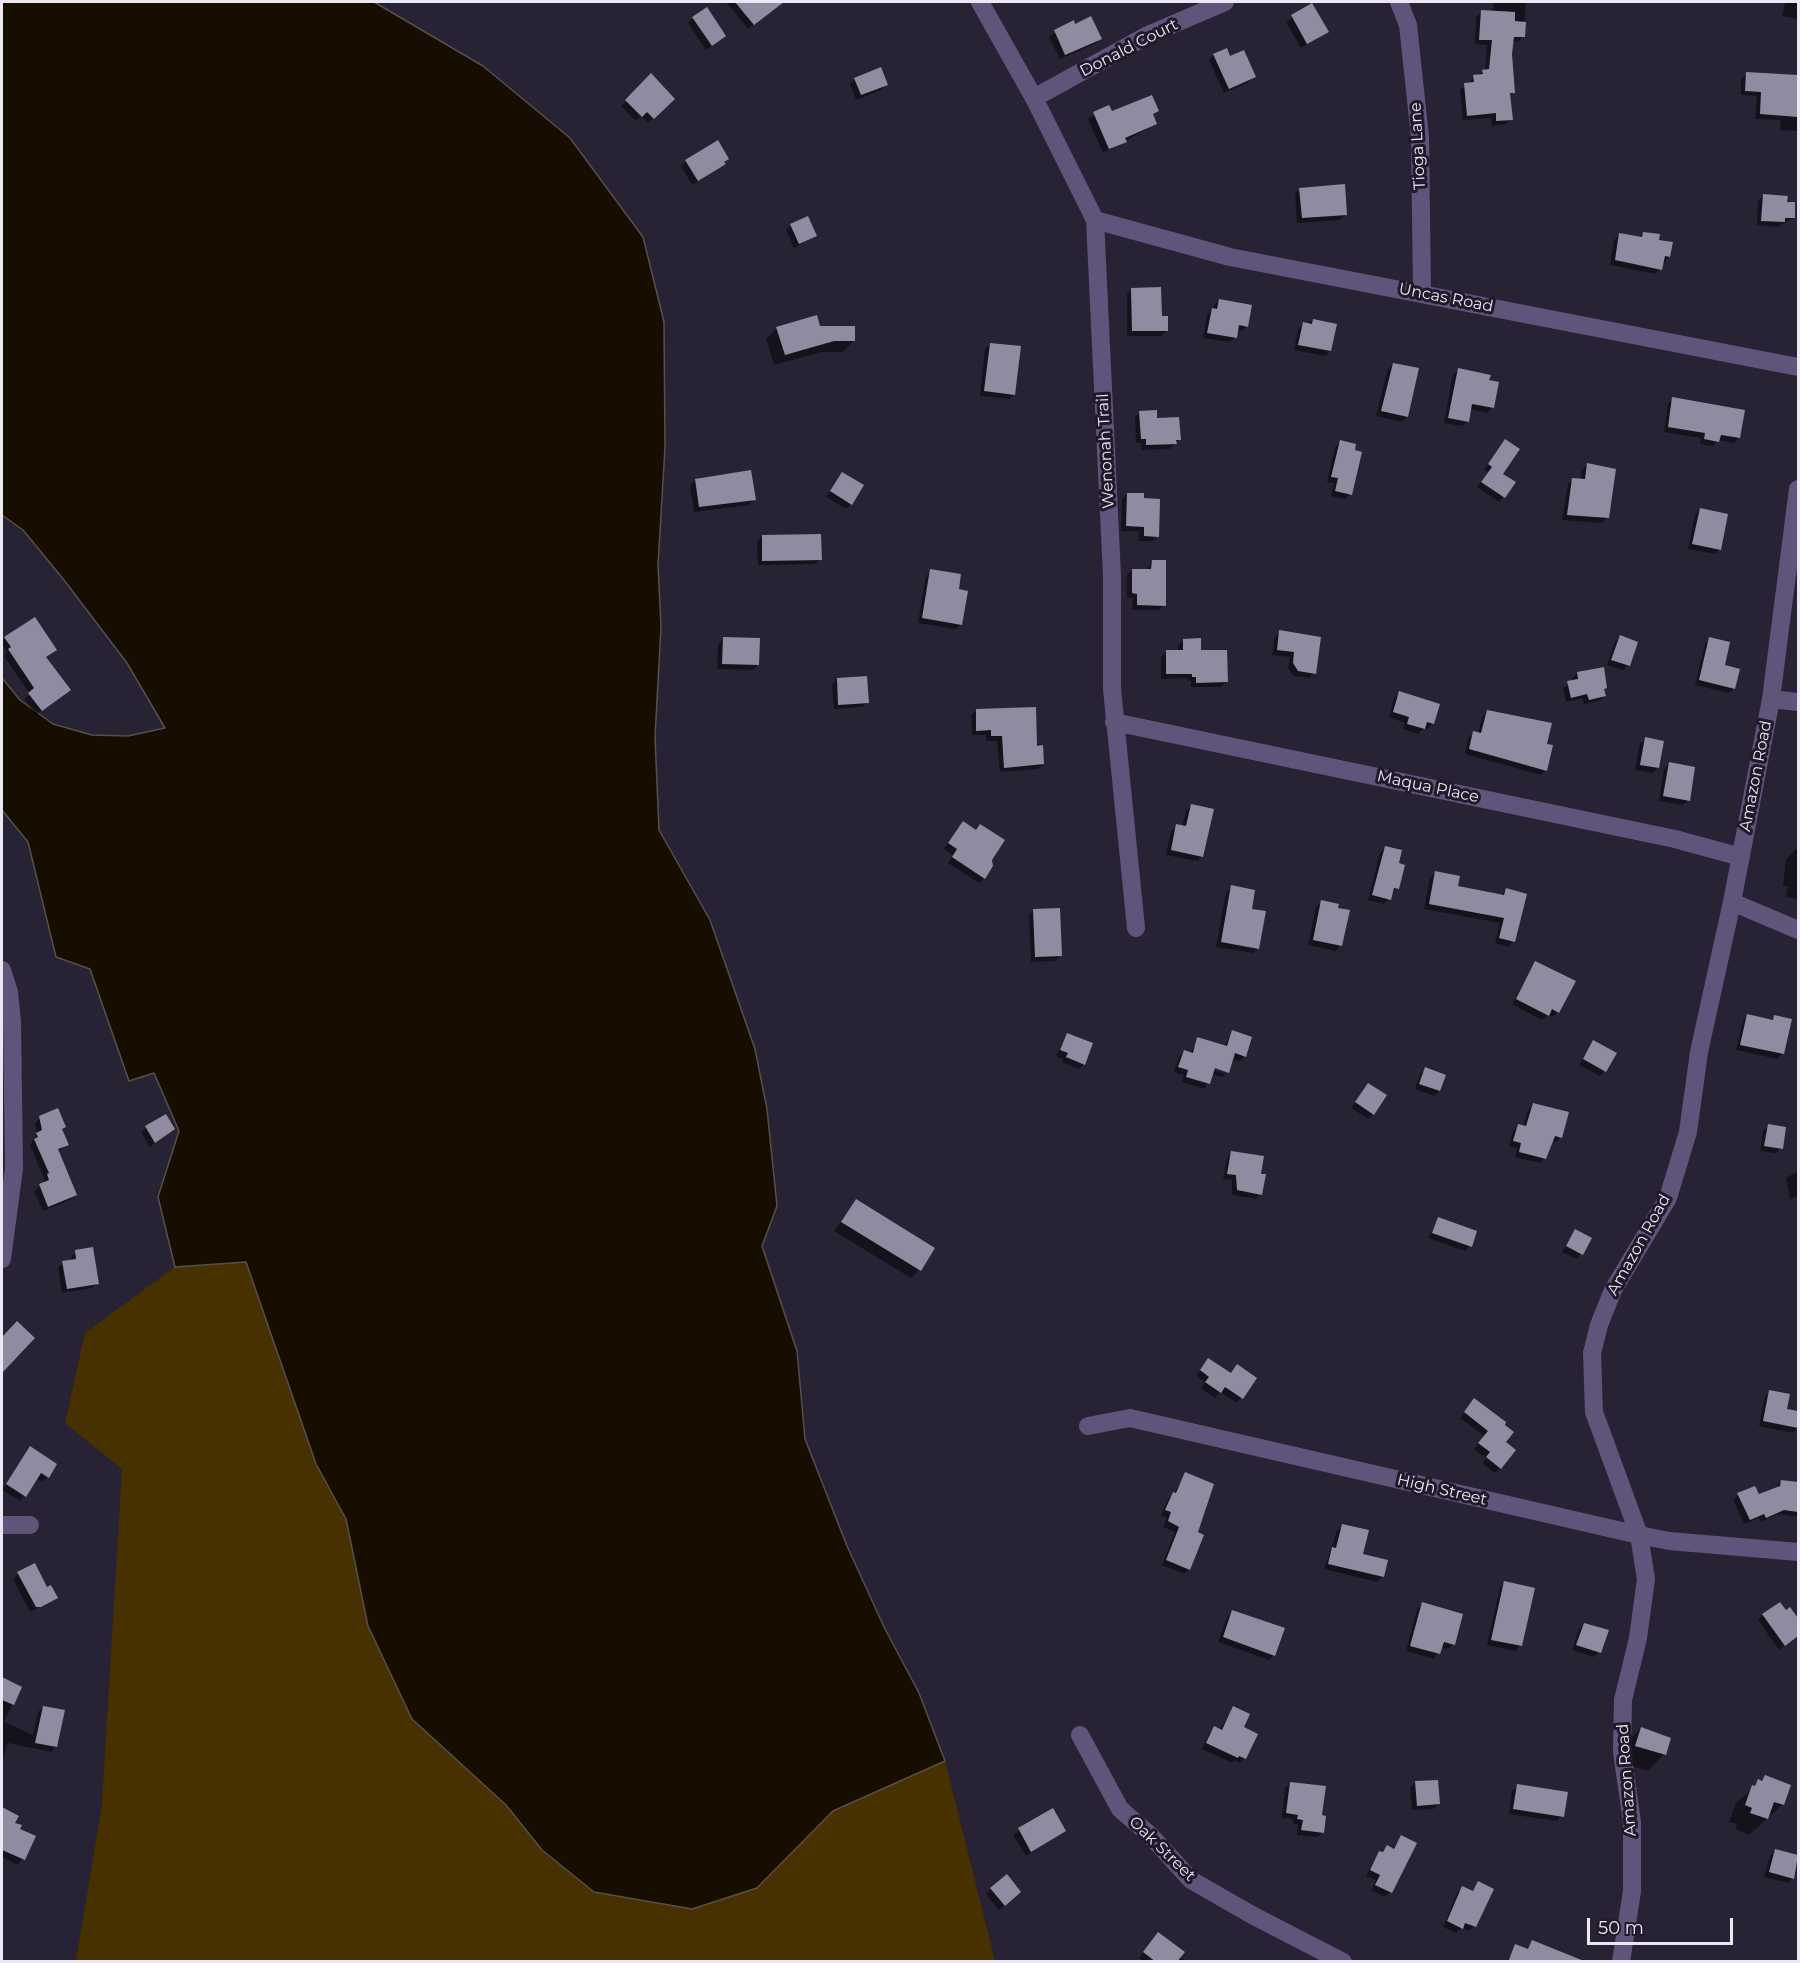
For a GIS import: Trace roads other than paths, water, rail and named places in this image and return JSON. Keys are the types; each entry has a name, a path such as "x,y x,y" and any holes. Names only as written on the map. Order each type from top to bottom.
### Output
{"street":[{"name":"Wenonah Trail","path":"980,2 1034,98 1095,220 1111,555 1110,658 1114,722 1136,928"},
{"name":"Donald Court","path":"1034,98 1148,35 1225,2"},
{"name":"Tioga Lane","path":"1399,2 1408,25 1420,137 1422,293"},
{"name":"Uncas Road","path":"1095,220 1230,257 1798,367"},
{"name":"Amazon Road","path":"1621,1962 1632,1892 1632,1822 1622,1752 1623,1700 1638,1638 1647,1579 1640,1535 1594,1412 1591,1381 1592,1353 1599,1325 1613,1290 1668,1198 1688,1131 1699,1052 1732,902 1771,699 1797,502"},
{"path":"1771,699 1798,702"},
{"name":"Maqua Place","path":"1114,722 1664,836 1741,857"},
{"path":"1732,902 1798,930"},
{"path":"2,970 9,992 12,1022 14,1168 2,1259"},
{"name":"High Street","path":"1088,1426 1130,1418 1640,1535 1669,1540 1798,1552"},
{"path":"2,1525 30,1526"},
{"name":"Oak Street","path":"1080,1735 1120,1809 1150,1835 1191,1880 1252,1915 1343,1962"}]}
